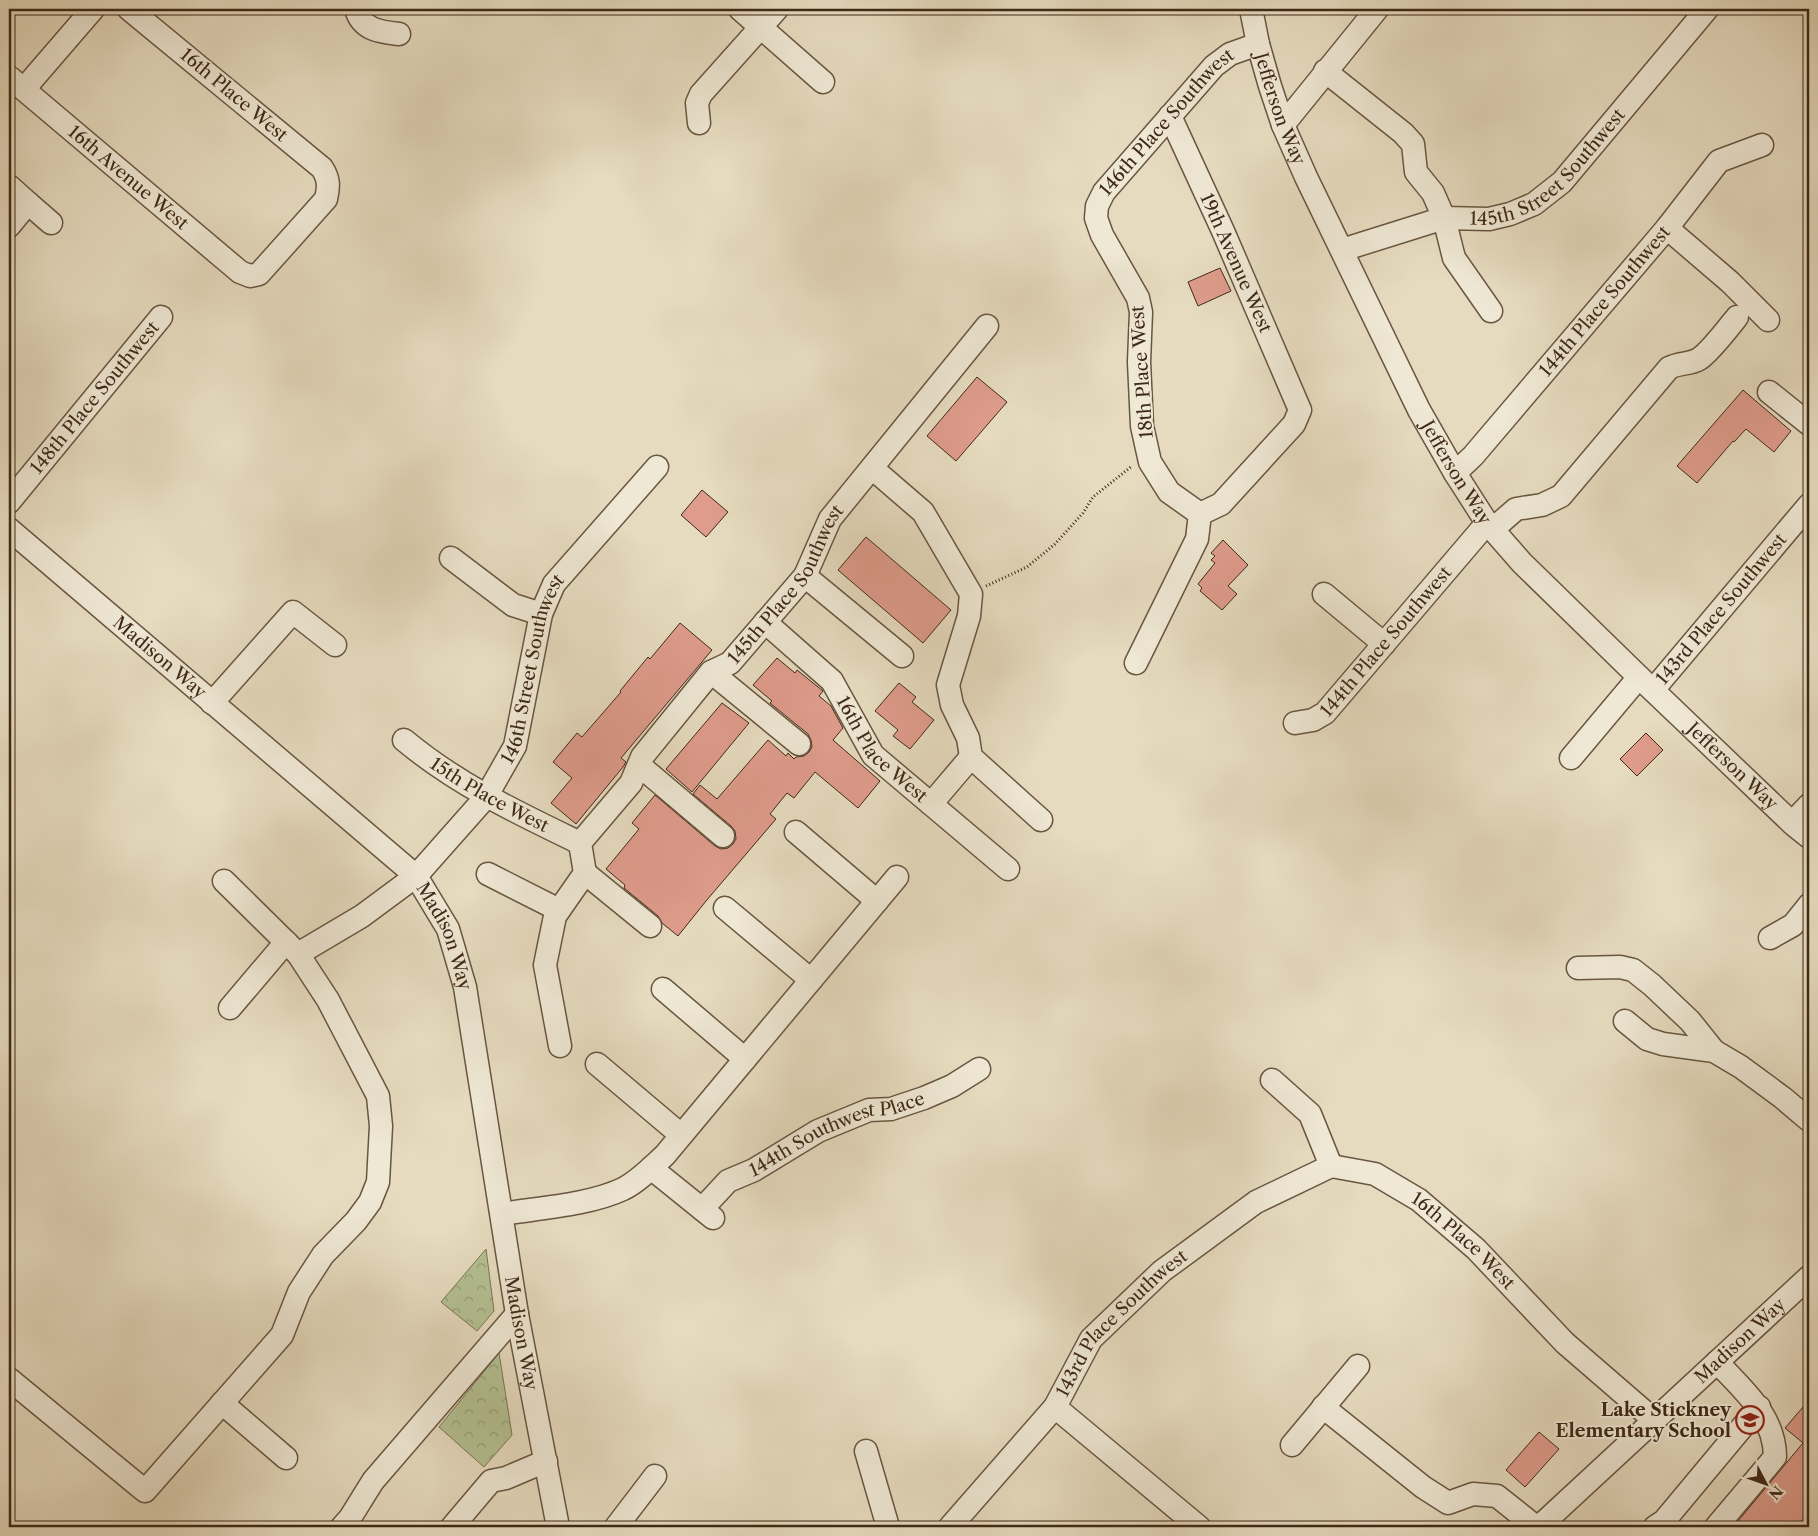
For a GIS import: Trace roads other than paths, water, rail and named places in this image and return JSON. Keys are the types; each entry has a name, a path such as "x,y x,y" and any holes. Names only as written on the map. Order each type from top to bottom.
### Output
{"street":[{"path":"16,83 93,9"},
{"name":"16th Place West","path":"129,9 322,168 328,177 329,188 326,198 259,274 250,276"},
{"path":"356,9 364,24 383,32 399,34"},
{"path":"740,9 823,82"},
{"path":"698,123 697,103 701,94 777,9"},
{"name":"Jefferson Way","path":"1251,9 1258,44 1283,125 1306,177 1419,410 1454,473 1490,526 1522,563 1646,684 1801,830"},
{"path":"1283,125 1377,9"},
{"name":"145th Street Southwest","path":"1342,250 1444,218 1489,218 1510,214 1534,204 1562,182 1701,11"},
{"name":"146th Place Southwest","path":"1096,218 1097,206 1104,192 1214,66 1230,54 1258,44"},
{"path":"1325,71 1413,144 1416,172 1433,193 1444,218 1454,258 1491,310"},
{"name":"16th Avenue West","path":"16,83 240,272 250,276"},
{"name":"19th Avenue West","path":"1170,116 1223,231 1300,410 1294,424 1220,504 1200,514"},
{"name":"144th Place Southwest","path":"1454,473 1473,456 1666,228 1719,161 1762,145"},
{"path":"9,186 51,222"},
{"path":"9,226 28,203"},
{"name":"18th Place West","path":"1096,218 1102,235 1138,298 1141,312 1139,362 1142,426 1150,462 1169,492 1200,514"},
{"path":"1666,228 1730,282 1768,320"},
{"name":"144th Place Southwest","path":"1295,723 1313,720 1325,713 1490,526 1516,509 1542,505 1561,496 1669,368 1678,363 1690,363 1701,358 1737,317"},
{"name":"148th Place Southwest","path":"9,502 161,318"},
{"name":"145th Place Southwest","path":"580,844 631,783 642,757 711,672 730,662 805,576 830,519 987,326"},
{"path":"1770,392 1809,424"},
{"name":"146th Street Southwest","path":"230,1008 292,948 362,916 416,876 486,797 516,746 541,614 554,584 657,467"},
{"path":"872,468 923,512 971,594 969,616 948,685 952,705 968,738 971,757 1041,820"},
{"name":"143rd Place Southwest","path":"1571,758 1646,684 1809,505"},
{"path":"1136,663 1197,539 1200,514"},
{"name":"Madison Way","path":"9,529 416,876 448,929 466,987 517,1314 558,1527"},
{"path":"451,558 513,605 541,614"},
{"path":"805,576 902,656"},
{"path":"1324,594 1384,644"},
{"path":"212,702 293,612 335,645"},
{"name":"16th Place West","path":"765,622 832,681 873,755 1008,869"},
{"path":"711,672 799,744"},
{"name":"15th Place West","path":"404,740 429,761 486,797 580,844"},
{"path":"931,804 971,757"},
{"path":"638,765 722,836"},
{"path":"1801,830 1809,805"},
{"path":"796,832 878,901"},
{"path":"580,844 586,873 650,926"},
{"path":"560,1046 545,965 557,913 586,873"},
{"path":"488,874 557,913"},
{"path":"502,1214 595,1199 623,1189 644,1175 681,1135 897,877"},
{"path":"9,1379 145,1491 282,1335 299,1292 323,1255 356,1221 370,1202 378,1182 381,1126 378,1096 328,1000 292,948 224,882"},
{"path":"1770,938 1793,925 1809,905"},
{"path":"725,908 811,980"},
{"path":"1578,968 1620,967 1633,970 1690,1021 1714,1052"},
{"path":"663,989 745,1059"},
{"path":"1625,1021 1647,1039 1663,1044 1714,1052 1741,1067 1809,1120"},
{"path":"596,1064 681,1135"},
{"name":"144th Southwest Place","path":"651,1168 708,1214 728,1181 754,1170 818,1131 869,1110 891,1109 924,1098 952,1086 980,1069"},
{"path":"1272,1080 1310,1114 1331,1166"},
{"name":"16th Place West","path":"1331,1166 1375,1174 1419,1200 1476,1249 1565,1343 1654,1420"},
{"name":"143rd Place Southwest","path":"950,1527 1055,1407 1091,1339 1162,1271 1256,1202 1331,1166"},
{"name":"Madison Way","path":"1538,1527 1809,1277"},
{"path":"342,1527 350,1518 373,1481 517,1314"},
{"path":"1716,1527 1775,1457 1775,1444 1770,1425 1759,1407 1717,1362"},
{"path":"1292,1445 1358,1366"},
{"path":"222,1403 286,1458"},
{"path":"1055,1407 1199,1527"},
{"path":"1322,1407 1423,1487 1448,1503 1473,1494 1497,1496 1538,1527"},
{"path":"1655,1527 1664,1521 1759,1407"},
{"path":"866,1451 888,1527"},
{"path":"452,1527 491,1481 506,1478 546,1460"},
{"path":"616,1527 655,1476"}],"place":[{"name":"Lake Stickney Elementary School","path":"1750,1420"}]}
